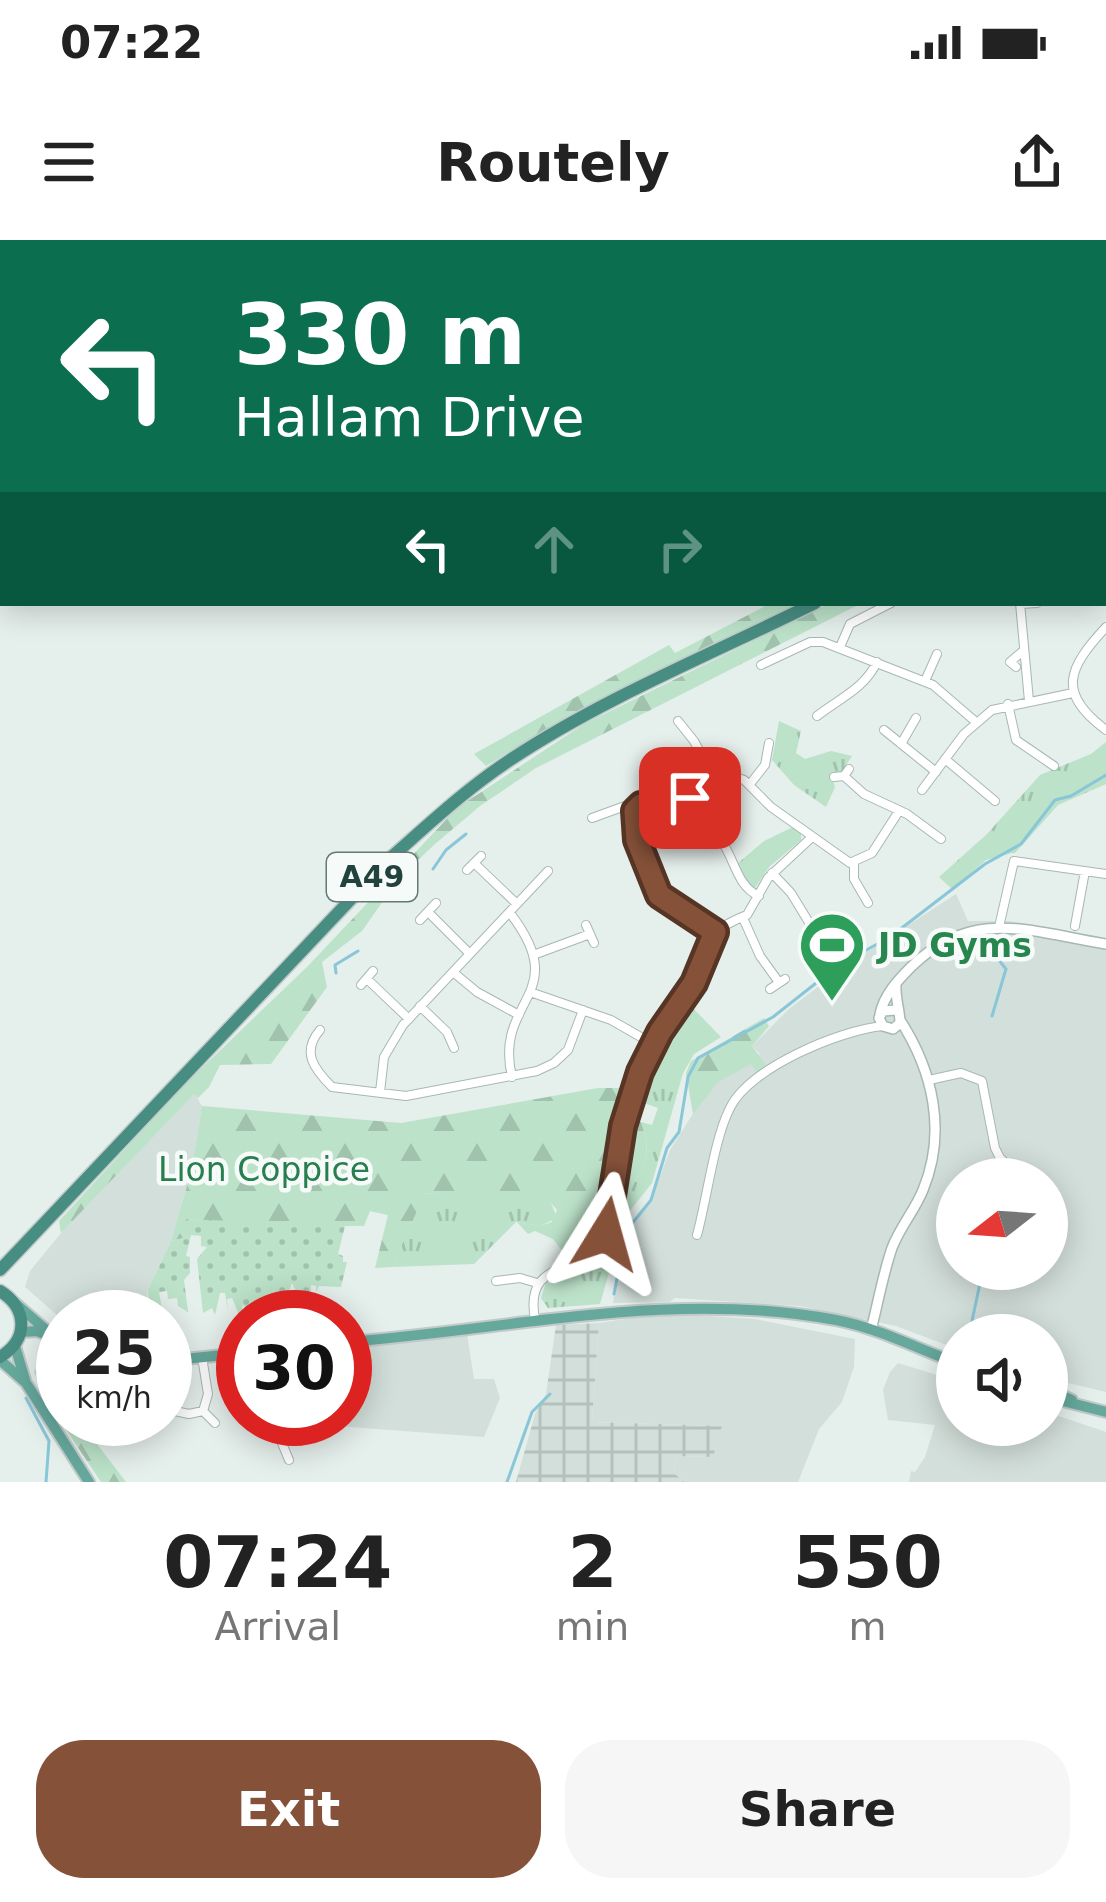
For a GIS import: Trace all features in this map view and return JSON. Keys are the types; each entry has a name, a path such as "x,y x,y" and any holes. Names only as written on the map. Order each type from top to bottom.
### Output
{"highway":[{"name":"A49","path":"0,1270 388,860 451,805 510,760 572,723 808,606"},
{"path":"0,1359 22,1332 22,1322 8,1296 12,1259"}],"main road":[{"path":"8,1296 36,1320"},
{"path":"372,1339 678,1306 836,1320 936,1355"},
{"path":"22,1332 36,1334"},
{"path":"15,1346 26,1383"},
{"path":"192,1359 216,1356"},
{"path":"0,1359 26,1383 89,1482"},
{"path":"1068,1400 1106,1412"}],"street":[{"path":"840,647 850,624 885,606"},
{"path":"1020,606 1028,700"},
{"path":"1106,628 1078,660 1073,693 1085,714 1106,730"},
{"path":"768,666 810,642 840,647 925,680 976,722"},
{"path":"1010,662 1023,651"},
{"path":"925,680 937,661"},
{"path":"817,716 869,679 877,662"},
{"path":"922,790 976,722 1008,704 1073,693"},
{"path":"1008,704 1014,736 1048,767"},
{"path":"901,744 916,718"},
{"path":"678,721 709,768 750,784 771,807 854,864"},
{"path":"884,730 936,772"},
{"path":"750,784 765,765 766,740"},
{"path":"945,759 988,790 995,801"},
{"path":"599,819 625,806 686,801 709,768"},
{"path":"842,774 864,794 940,839"},
{"path":"636,808 637,840 659,895 715,932"},
{"path":"854,864 872,853 899,811"},
{"path":"535,1319 532,1302 537,1283 592,1253 606,1234 626,1114 653,1044 694,983 715,932 743,918 772,873 812,836"},
{"path":"717,853 723,843 744,887 759,896"},
{"path":"999,927 1014,861 1106,874"},
{"path":"474,863 517,904"},
{"path":"854,864 854,879 868,903"},
{"path":"1075,927 1084,871"},
{"path":"380,1091 384,1057 409,1019 548,872"},
{"path":"772,873 817,934"},
{"path":"436,903 424,916 470,954"},
{"path":"510,913 536,954 530,992 506,1046 512,1077"},
{"path":"743,918 760,956 782,980 770,989"},
{"path":"889,1020 896,985 929,951 958,933 999,927 1106,944"},
{"path":"536,954 590,934"},
{"path":"453,972 477,992 519,1015"},
{"path":"367,978 409,1019"},
{"path":"530,992 611,1020 653,1044"},
{"path":"420,1006 447,1032 454,1048"},
{"path":"320,1030 310,1042 310,1057 328,1083 338,1089 406,1096 546,1068 574,1040 583,1010"},
{"path":"698,1235 726,1116 735,1098 806,1048 889,1020"},
{"path":"871,1330 893,1245 931,1169 935,1115 929,1080 913,1043 889,1020"},
{"path":"929,1080 961,1073 982,1081 1000,1158"},
{"path":"494,1281 520,1278 537,1283"},
{"path":"202,1358 208,1394 203,1411"},
{"path":"192,1413 203,1411"},
{"path":"203,1411 215,1423"},
{"path":"283,1446 289,1460"}],"shaded area":[{"path":"956,894 968,921 1010,921 1106,938 1106,1392 1068,1383 1068,1314 936,1314 936,1341 896,1326 800,1306 675,1298 613,1303 626,1231 651,1200 670,1150 701,1101 718,1082 760,1054 752,1046 789,1009"},
{"path":"194,1093 202,1106 191,1172 171,1241 148,1290 36,1290 36,1297 25,1287 30,1271"},
{"path":"665,1313 755,1319 855,1339 854,1367 842,1402 819,1429 798,1482 684,1482 674,1473 676,1456 712,1457 721,1426 592,1422 599,1323"},
{"path":"599,1323 592,1422 722,1426 713,1457 676,1456 674,1473 684,1482 516,1482 535,1414 546,1394 556,1325"},
{"path":"467,1334 474,1379 494,1379 500,1398 484,1437 372,1429 372,1345"},
{"path":"898,1363 936,1375 936,1446 1068,1446 1068,1419 1106,1432 1106,1482 909,1482 911,1471 925,1457 935,1425 888,1420 883,1390"}],"green space":[{"path":"765,606 796,606 571,714 486,766 474,754 669,645 675,653"},
{"path":"824,606 856,606 536,768 480,806 399,878 362,931 322,962 327,987 271,1064 220,1065 209,1087 198,1098 194,1094 61,1233 59,1221 183,1086 308,966 457,808 584,724"},
{"path":"779,721 801,731 796,753 805,759 831,751 852,756 841,773 831,773 835,787 826,807 794,785 772,760"},
{"path":"1106,742 1106,784 1058,805 1016,852 986,860 952,889 939,877 987,834 1040,775 1091,754"},
{"path":"793,827 801,833 801,840 769,867 755,888 747,887 737,864 764,841"},
{"path":"685,1000 721,1037 694,1054 683,1073 652,1183 625,1217 600,1304 548,1308 541,1298 546,1282 603,1250 618,1197 623,1197 642,1171 646,1144 641,1122 652,1125 658,1108 644,1103 638,1121 626,1129 630,1112 649,1062"},
{"path":"764,1018 769,1026 752,1046 766,1065 757,1073 751,1064 718,1082 693,1114 686,1073 691,1061"},
{"name":"Lion Coppice","path":"619,1088 597,1233 586,1246 563,1252 553,1239 535,1231 528,1234 517,1222 540,1226 552,1222 557,1210 551,1203 425,1193 392,1267 375,1268 388,1215 370,1211 364,1226 187,1219 188,1237 171,1241 191,1172 202,1106 401,1123"},
{"path":"633,1121 641,1122 646,1154 641,1171 622,1198 620,1159"},
{"path":"424,1193 538,1200 551,1203 557,1218 540,1226 516,1222 474,1264 392,1267"},
{"path":"186,1219 345,1226 338,1254 347,1262 341,1287 319,1286 316,1290 311,1285 311,1290 296,1290 292,1283 290,1290 216,1290 215,1315 212,1308 203,1313 197,1259 207,1247 201,1246 201,1236 191,1235 185,1290 148,1290 171,1241 188,1237"},
{"path":"77,1446 99,1446 126,1482 101,1482"}],"waterway":[{"path":"614,1294 626,1231 651,1200 667,1148 679,1132 688,1077 698,1058 773,1017 839,965 890,937 985,864 1021,844 1055,800 1106,775"},
{"path":"433,869 466,834"},
{"path":"986,944 1006,969 992,1016"},
{"path":"336,973 335,965 358,951"},
{"path":"973,1314 979,1290"},
{"path":"507,1482 532,1412 550,1394"},
{"path":"26,1398 49,1441 46,1482"}],"place":[{"name":"JD Gyms","path":"832,1004"}],"route":[{"path":"606,1234 623,1126 640,1072 671,1013 694,983 715,932 659,895 634,831 635,811 641,805 674,805 690,798"}]}
